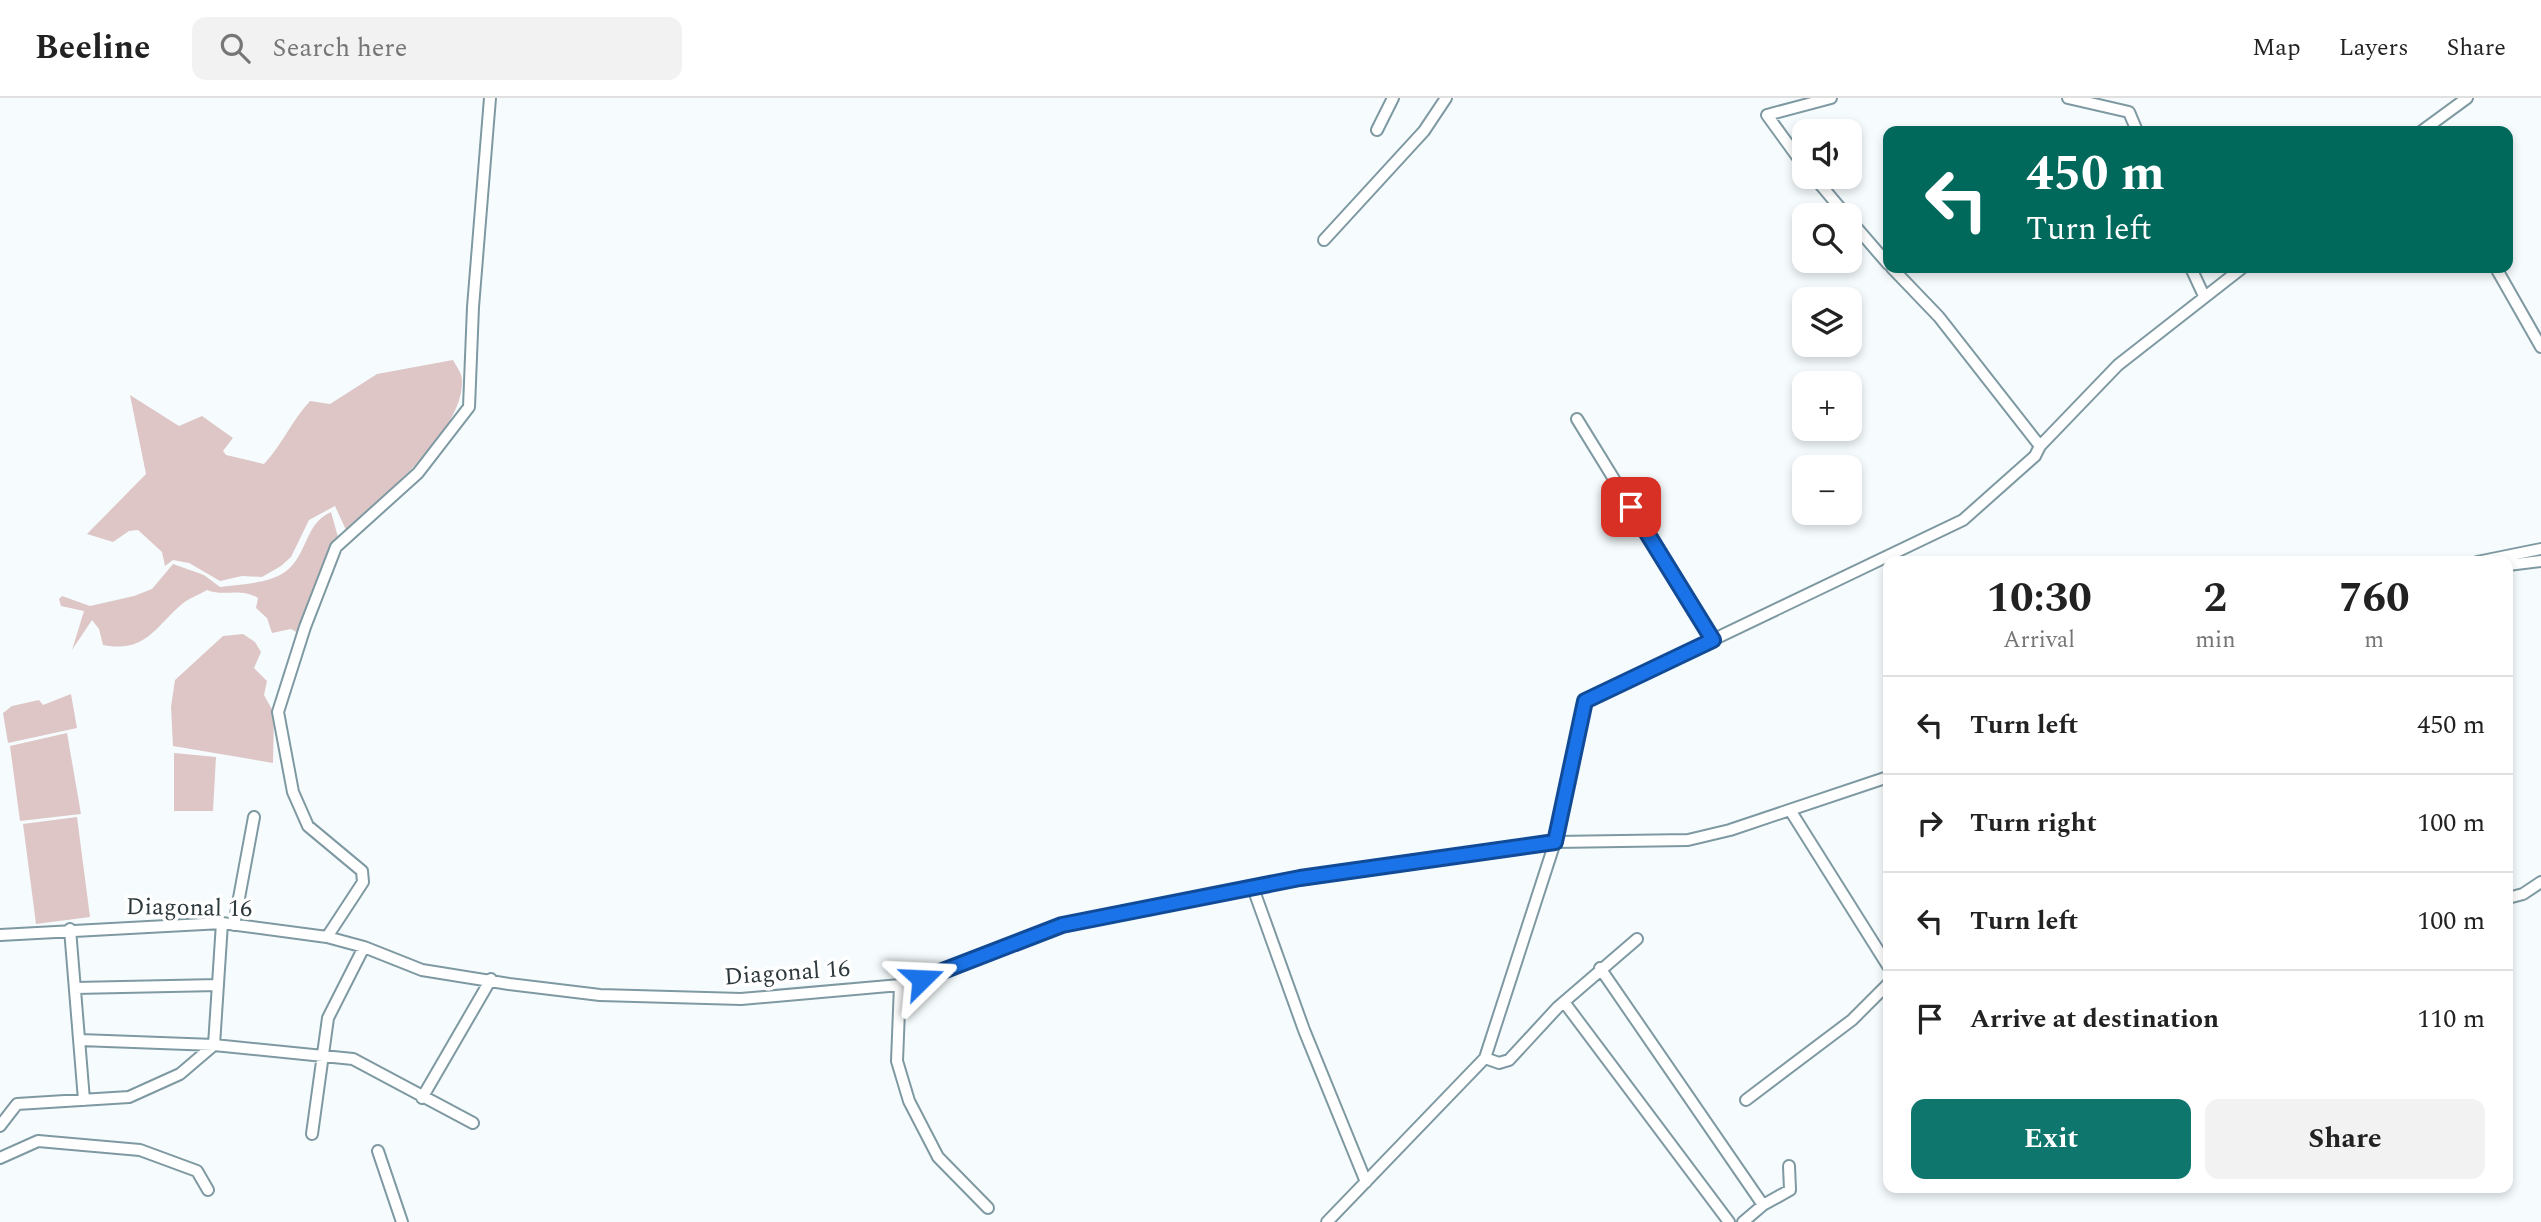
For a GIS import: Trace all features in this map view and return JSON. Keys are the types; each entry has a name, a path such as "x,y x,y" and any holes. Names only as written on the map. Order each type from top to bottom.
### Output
{"street":[{"path":"327,937 363,882 362,871 307,825 293,792 278,712 305,627 336,547 418,473 469,407 473,307 490,98"},
{"path":"1377,130 1392,98"},
{"path":"1324,240 1424,131 1446,98"},
{"path":"1792,149 1767,115 1830,98"},
{"path":"2068,98 2129,112 2135,126"},
{"path":"2429,126 2468,98"},
{"path":"1824,189 1836,203"},
{"path":"1862,234 1883,258"},
{"path":"1897,273 1939,317 2040,446"},
{"path":"2193,273 2204,296"},
{"path":"1888,556 1963,520 2035,456 2040,446 2118,365 2235,273"},
{"path":"2499,273 2541,347"},
{"path":"1577,419 1713,640"},
{"path":"2507,556 2541,549"},
{"path":"1327,1222 1485,1058 1555,842 1585,701 1883,558"},
{"path":"2513,566 2541,561"},
{"name":"Diagonal 16","path":"0,935 70,929 222,923 327,937 364,947 422,970 600,995 741,999 900,985 1062,925 1300,878 1555,842 1688,840 1883,779"},
{"path":"1790,810 1883,958"},
{"path":"234,925 254,817"},
{"path":"2513,897 2523,894 2541,882"},
{"path":"1253,888 1304,1030 1366,1182"},
{"path":"0,1126 17,1104 129,1097 180,1074 214,1045 222,923"},
{"path":"70,929 84,1100"},
{"path":"1485,1058 1499,1063 1509,1060 1564,1002 1600,968 1637,939"},
{"path":"312,1134 328,1018 364,947"},
{"path":"1600,968 1763,1205"},
{"path":"422,1098 491,979"},
{"path":"75,988 218,985"},
{"path":"900,985 897,1061 909,1101 938,1157 988,1208"},
{"path":"1746,1100 1852,1020 1883,989"},
{"path":"1564,1002 1729,1222"},
{"path":"80,1040 214,1045 353,1059 473,1124"},
{"path":"0,1158 38,1141 140,1150 197,1171 208,1190"},
{"path":"378,1151 402,1222"},
{"path":"1743,1222 1763,1205 1790,1190 1789,1166"}],"shaded area":[{"path":"453,360 462,377 459,400 450,421 418,462 346,530 335,506 309,520 291,557 262,577 242,576 220,581 189,563 173,560 165,566 162,552 138,530 129,531 113,542 87,534 146,474 130,395 179,426 202,416 233,438 223,451 226,455 264,464 310,401 330,404 377,374"},
{"path":"331,512 338,537 298,633 291,629 272,633 267,618 256,608 258,598 239,592 220,593 207,590 185,602 140,642 118,647 103,645 99,629 92,620 72,650 84,611 61,606 59,599 62,596 90,606 134,596 152,589 173,564 204,575 220,587 270,579 285,572 292,565 316,524"},
{"path":"243,634 255,642 261,652 254,668 267,681 264,695 274,713 273,763 173,746 171,707 175,680 223,636"},
{"path":"71,694 77,728 8,743 3,713 12,706 39,700 43,705"},
{"path":"67,733 81,814 20,821 10,746"},
{"path":"174,753 216,757 213,811 174,811"},
{"path":"77,817 90,917 36,924 23,824"}],"route":[{"path":"922,979 1062,925 1300,878 1555,842 1585,701 1713,640 1631,507"}]}
